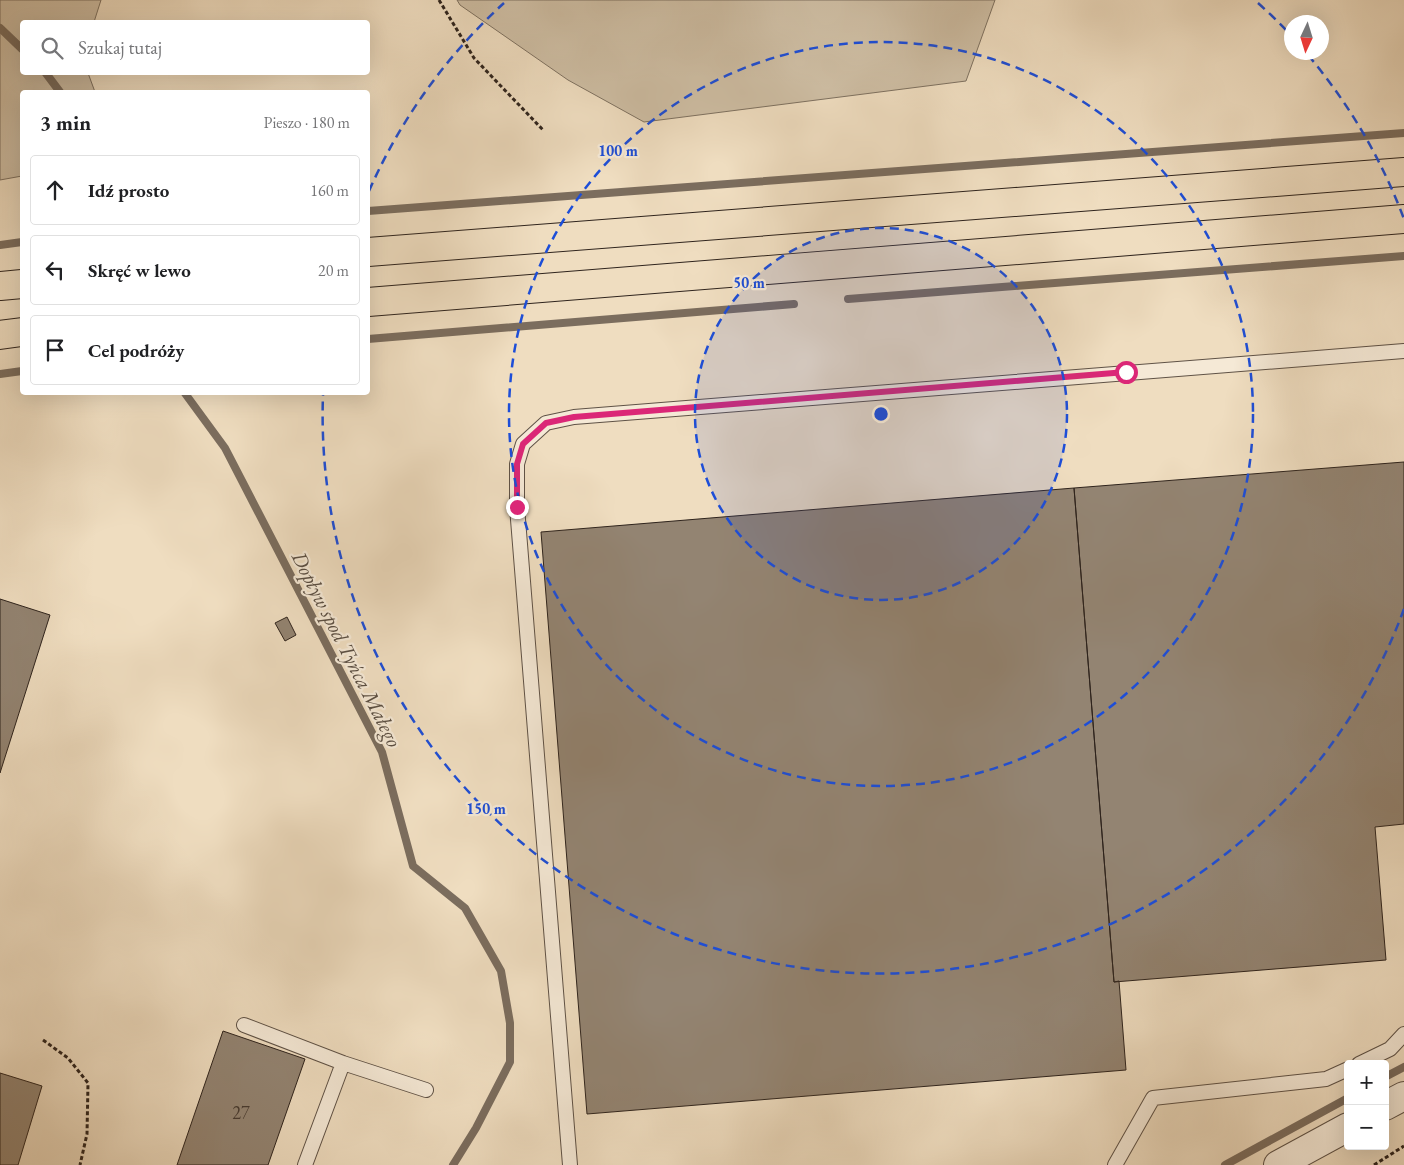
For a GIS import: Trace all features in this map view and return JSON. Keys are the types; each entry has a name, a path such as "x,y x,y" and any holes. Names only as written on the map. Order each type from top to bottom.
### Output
{"highway":[{"path":"370,252 1404,172"},
{"path":"370,302 1404,219"},
{"path":"0,286 20,284"},
{"path":"0,335 20,332"}],"street":[{"path":"1387,1105 1404,1096"},
{"path":"1278,1165 1344,1129"}],"lane":[{"path":"570,1165 517,507 517,464 523,444 546,423 574,417 1404,351"},
{"path":"244,1025 343,1064 426,1090"},
{"path":"1367,1060 1390,1049 1404,1034"},
{"path":"306,1165 343,1064"},
{"path":"1115,1165 1153,1098 1326,1080 1344,1071"}],"path":[{"path":"440,0 474,58 544,131"},
{"path":"43,1040 68,1058 88,1083 86,1134 80,1165"},
{"path":"1374,1165 1404,1146"}],"shaded area":[{"path":"0,0 101,0 95,20 20,20 20,75 89,75 94,90 20,90 20,176 0,180"},
{"path":"457,0 995,0 966,81 644,122 568,80 460,5"}],"building":[{"path":"1404,462 1404,824 1375,827 1386,960 1114,982 1074,488"},
{"path":"1074,488 1114,982 1119,981 1126,1070 587,1114 541,532"},
{"path":"0,599 50,615 0,773"},
{"path":"287,617 296,635 285,641 275,623"},
{"path":"223,1031 305,1059 268,1165 177,1165"},
{"path":"0,1073 42,1086 18,1165 0,1165"}],"waterway":[{"name":"Dopływ spod Tyńca Małego","path":"0,28 20,47"},
{"name":"Dopływ spod Tyńca Małego","path":"47,75 58,90"},
{"path":"370,211 1404,133"},
{"path":"0,245 20,242"},
{"path":"848,299 1404,256"},
{"path":"370,339 794,304"},
{"path":"0,374 20,371"},
{"name":"Dopływ spod Tyńca Małego","path":"186,395 225,448 382,752 413,866 465,908 501,971 510,1023 510,1062 476,1128 453,1165"},
{"path":"1389,1075 1404,1067"},
{"path":"1225,1165 1344,1100"}],"route":[{"path":"517,507 517,464 523,444 546,423 574,417 1126,372"}]}
